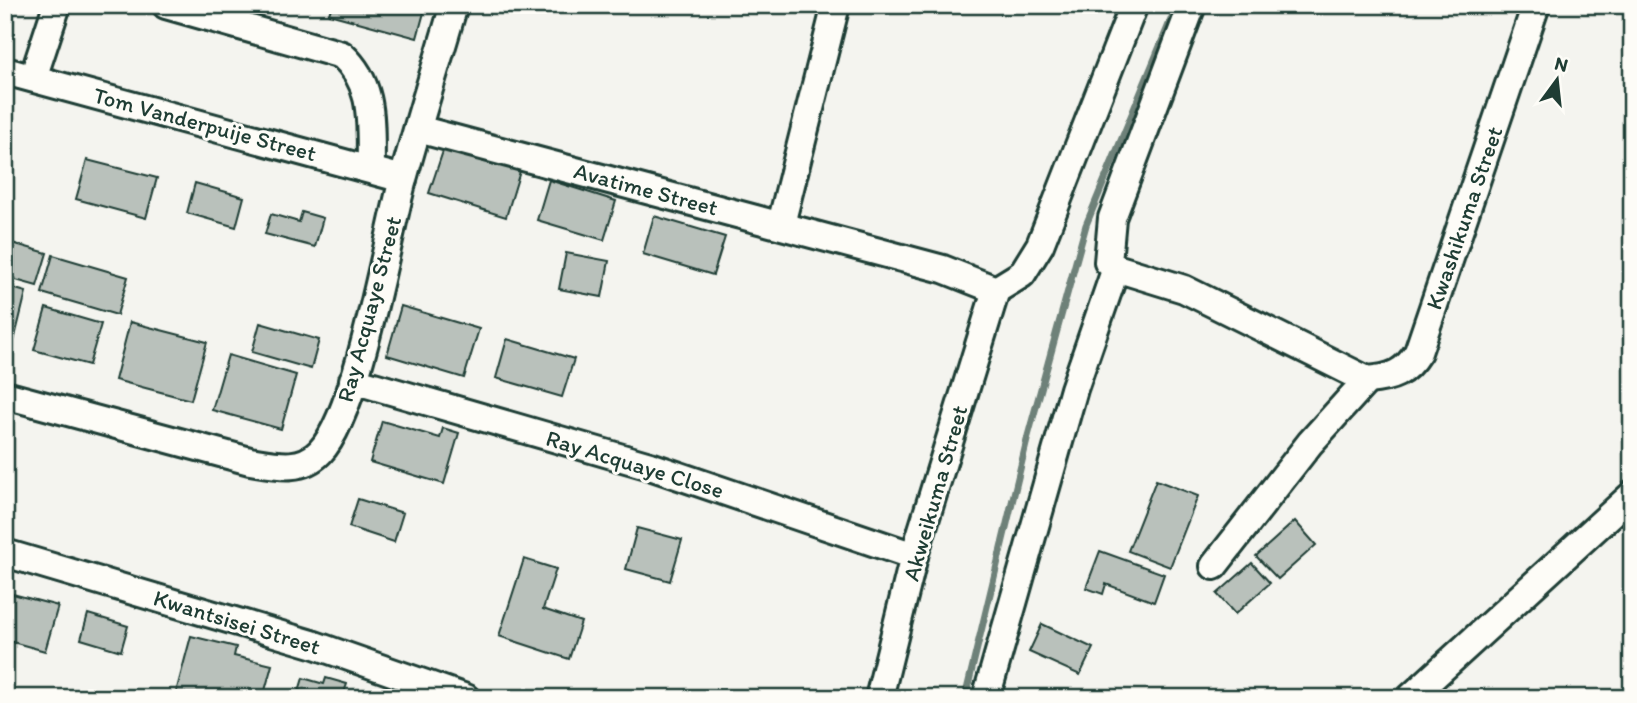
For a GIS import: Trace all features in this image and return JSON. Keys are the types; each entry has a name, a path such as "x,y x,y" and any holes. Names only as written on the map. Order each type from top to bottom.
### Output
{"street":[{"path":"33,78 57,5"},
{"path":"166,5 342,55 358,69 368,93 372,168"},
{"path":"418,129 453,5"},
{"path":"781,225 836,5"},
{"path":"996,290 1022,274 1040,245 1134,5"},
{"path":"1192,5 1112,218 1108,261 1116,268 1184,289 1358,376 1310,443 1214,566"},
{"name":"Kwashikuma Street","path":"1358,376 1389,379 1408,368 1418,352 1536,5"},
{"name":"Tom Vanderpuije Street","path":"5,71 372,168 403,179"},
{"name":"Ray Acquaye Street","path":"5,395 250,461 284,467 310,461 322,450 334,430 354,380 403,179 418,129"},
{"name":"Avatime Street","path":"418,129 943,269 996,290"},
{"path":"986,698 1074,389 1116,268"},
{"name":"Akweikuma Street","path":"879,698 914,556 996,290"},
{"name":"Ray Acquaye Close","path":"354,380 650,466 914,556"},
{"path":"1410,698 1632,495"},
{"name":"Kwantsisei Street","path":"5,553 313,644 466,698"}],"building":[{"path":"332,5 426,5 417,38 329,14"},
{"path":"445,145 521,168 506,217 429,193"},
{"path":"87,160 157,178 146,218 76,199"},
{"path":"549,180 616,201 604,240 537,220"},
{"path":"195,183 244,197 236,227 187,213"},
{"path":"302,212 323,218 315,247 265,234 271,214 299,222"},
{"path":"654,216 725,237 713,275 643,254"},
{"path":"5,241 47,253 37,286 5,277"},
{"path":"566,253 609,261 602,297 559,289"},
{"path":"53,255 128,277 117,315 42,293"},
{"path":"5,286 26,292 14,341 5,339"},
{"path":"401,306 479,329 464,378 387,355"},
{"path":"46,308 101,324 89,365 34,350"},
{"path":"130,322 207,342 191,400 115,380"},
{"path":"260,323 319,340 311,369 252,352"},
{"path":"507,339 574,359 562,397 496,378"},
{"path":"228,355 296,375 281,429 212,410"},
{"path":"382,421 440,438 443,428 459,433 444,484 370,462"},
{"path":"1156,480 1198,496 1170,567 1128,551"},
{"path":"358,499 403,513 394,542 349,527"},
{"path":"1295,521 1316,545 1278,579 1256,556"},
{"path":"637,528 682,540 670,581 626,569"},
{"path":"1100,551 1164,574 1154,602 1106,584 1103,594 1086,588"},
{"path":"524,559 556,569 543,609 581,622 569,659 499,636"},
{"path":"1252,563 1270,583 1235,614 1217,594"},
{"path":"5,592 58,606 45,651 5,640"},
{"path":"88,614 128,626 121,651 81,639"},
{"path":"1042,624 1093,648 1080,675 1029,652"},
{"path":"191,636 236,647 234,656 272,665 263,698 175,696"},
{"path":"303,678 324,684 326,678 347,684 342,698 297,698"}],"waterway":[{"path":"965,698 1028,436 1086,225 1177,5"}]}
